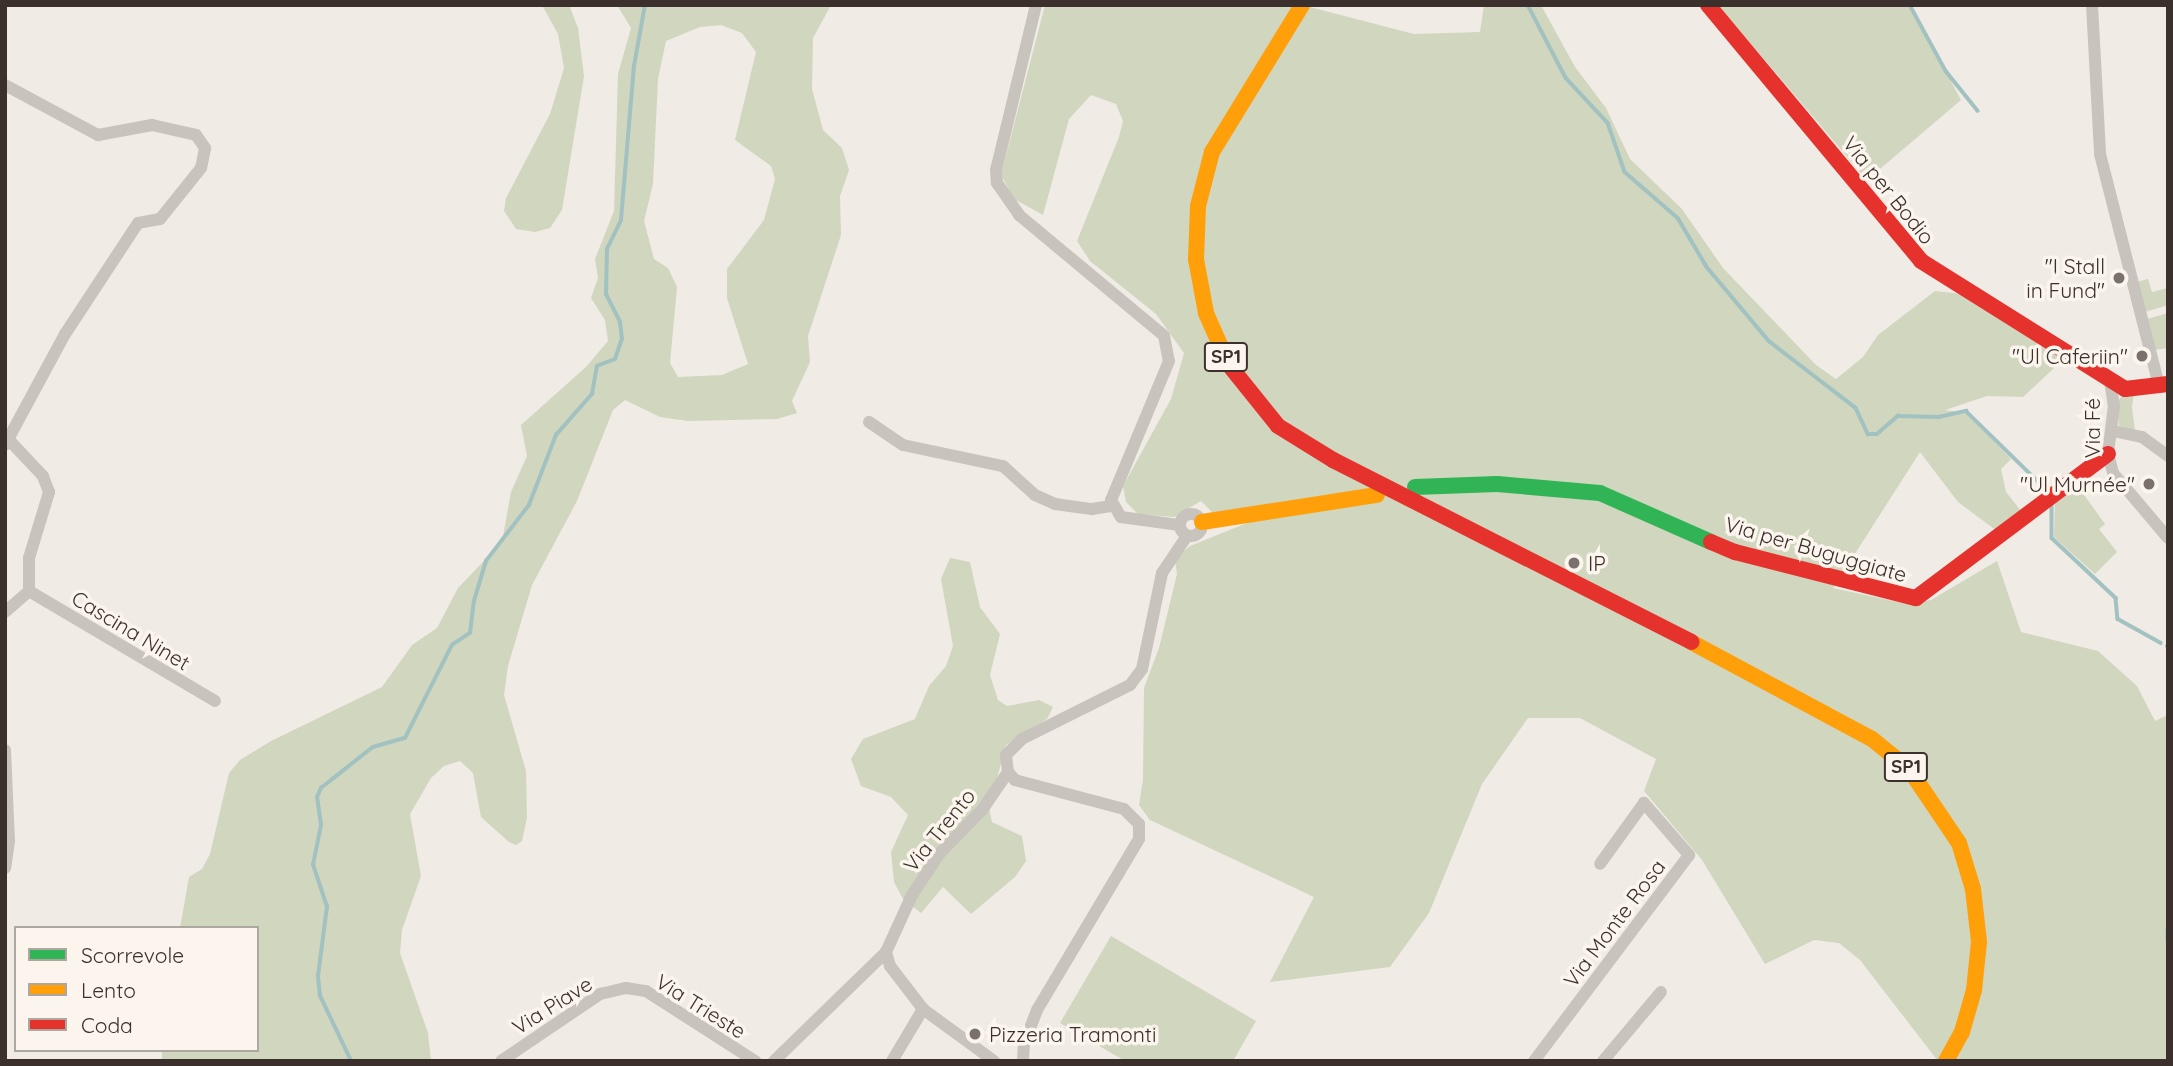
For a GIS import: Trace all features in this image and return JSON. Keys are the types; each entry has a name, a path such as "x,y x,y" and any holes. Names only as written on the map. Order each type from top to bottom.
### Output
{"street":[{"path":"1036,5 996,170 997,183 1019,215 1155,326 1169,347 1166,369 1113,494 1112,506 1121,517 1137,522 1179,524 1189,514 1202,522 1377,495"},
{"name":"SP1","path":"1302,5 1212,152 1198,206 1196,259 1206,313 1234,375 1278,426 1333,460 1826,711 1872,739 1909,769 1959,844 1973,889 1979,942 1974,990 1962,1032 1947,1061"},
{"name":"Via per Bodio","path":"1708,5 1920,261 1975,292 2110,381"},
{"path":"2092,5 2100,154 2164,384 2125,389 2110,381"},
{"path":"5,85 98,135 162,126 196,135 205,148 201,168 160,219 138,223 65,334 7,442 43,476 49,492 29,558 29,591 5,612"},
{"name":"Via Fé","path":"2110,381 2113,431 2108,454 2113,473 2168,538"},
{"path":"869,422 913,448 1003,466 1044,500 1077,508 1112,506"},
{"path":"2113,431 2142,437 2168,456"},
{"name":"Via per Buguggiate","path":"1415,487 1497,484 1600,493 1735,551 1916,598 2108,454"},
{"name":"Via Trento","path":"774,1061 886,952 912,895 939,854 982,810 1008,772 1006,755 1021,739 1130,685 1142,669 1162,573 1187,536 1199,533 1202,522"},
{"path":"1179,524 1187,536"},
{"name":"Cascina Ninet","path":"29,591 215,701"},
{"path":"5,750 9,841 5,868"},
{"path":"1008,772 1015,780 1124,809 1139,824 1139,839 1037,1010 1024,1044 1023,1061"},
{"name":"Via Monte Rosa","path":"1534,1061 1689,855 1644,803 1600,864"},
{"path":"886,952 890,967 923,1009 993,1060"},
{"name":"Via Piave","path":"501,1061 600,994 626,988"},
{"name":"Via Trieste","path":"626,988 646,991 755,1061"},
{"path":"1603,1061 1661,992"},
{"path":"892,1061 923,1009"}],"green space":[{"path":"542,5 569,5 578,28 584,76 562,210 550,228 535,232 516,229 504,211 506,198 550,114 564,68 558,34"},
{"path":"617,5 831,5 813,38 812,89 823,130 842,148 849,170 840,196 841,235 808,336 810,362 792,401 797,413 777,419 688,421 660,417 625,400 613,410 577,501 532,585 508,666 504,695 526,771 527,818 522,841 516,845 509,842 481,817 473,773 460,761 444,766 431,778 410,814 421,876 402,930 400,953 428,1033 431,1061 162,1061 162,1052 259,1052 259,926 180,926 189,877 202,869 210,854 229,773 240,760 271,741 382,687 412,645 437,628 458,588 502,542 511,492 527,456 521,425 586,367 608,341 605,320 591,298 598,278 595,259 614,211 618,74 631,28","holes":["721,25 742,33 756,52 735,140 771,166 775,179 764,220 727,269 727,298 748,364 722,375 678,377 670,363 677,287 668,268 654,259 644,221 653,184 658,79 666,41 700,27"]},
{"path":"1045,5 1302,5 1414,34 1480,32 1484,5 1541,5 1575,67 1606,108 1630,159 1682,209 1723,268 1816,365 1836,379 1863,357 1878,335 1935,291 1971,295 2066,357 2023,397 1987,396 1945,410 1967,413 2011,459 2001,469 2006,492 2022,512 1997,531 1958,502 1920,452 1833,588 1907,604 1931,600 1997,561 2021,632 2098,651 2137,686 2155,721 2168,715 2168,1061 1938,1061 1860,960 1839,943 1814,940 1765,964 1702,860 1644,791 1656,759 1580,718 1528,718 1482,784 1429,913 1390,967 1270,982 1314,897 1150,820 1139,805 1143,779 1144,688 1159,648 1177,574 1175,559 1190,546 1247,523 1214,514 1201,501 1174,517 1138,514 1126,502 1123,486 1171,399 1184,353 1156,314 1090,261 1077,241 1119,137 1123,121 1116,104 1091,95 1069,119 1043,215 1014,199 1001,175"},
{"path":"1718,5 1910,5 1961,100 1867,180"},
{"path":"2148,279 2152,292 2168,288 2168,305 2145,312 2137,282"},
{"path":"2168,313 2168,348 2154,350 2147,319"},
{"path":"2134,393 2132,407 2135,431 2119,426 2116,403 2124,394"},
{"path":"2077,485 2105,524 2099,529 2117,552 2095,574 2054,537 2055,500"},
{"path":"950,558 970,562 980,607 1000,634 990,675 998,700 1007,706 1039,700 1053,707 1047,719 1006,745 989,808 992,822 1022,836 1026,861 1015,877 971,914 943,887 921,913 903,899 894,882 891,852 908,815 891,797 861,786 851,759 863,739 915,719 929,686 946,666 953,646 941,579"},
{"path":"1111,936 1256,1021 1233,1061 1125,1061 1060,1023"}],"waterway":[{"path":"351,1061 320,996 318,976 327,907 313,865 321,825 317,797 321,788 373,747 405,738 452,645 470,633 474,601 486,561 529,505 556,435 592,394 597,366 615,359 622,339 620,322 606,295 607,249 621,220 634,66 645,5"},
{"path":"1528,5 1566,78 1608,123 1625,172 1678,218 1707,267 1769,341 1856,408 1868,434 1877,434 1898,416 1939,417 1966,411 2049,492"},
{"path":"1910,5 1946,71 1978,111"},
{"path":"2052,504 2052,538 2116,598 2118,619 2161,643"},
{"path":"2168,929 2168,941"}],"traffic: fast":[{"path":"1415,487 1497,484 1600,493 1711,542"}],"traffic: slow":[{"path":"1229,365 1206,313 1196,259 1198,206 1212,152 1302,5"},
{"path":"1202,522 1377,495"},
{"path":"1691,642 1872,739 1909,769 1959,843 1973,889 1979,942 1974,990 1962,1032 1946,1061"}],"traffic: jam":[{"path":"1708,5 1921,261 2125,389 2168,384"},
{"path":"1229,365 1278,426 1333,460 1691,642"},
{"path":"1711,542 1735,552 1916,598 2108,454"}],"place":[{"name":"\"I Stall in Fund\"","path":"2119,278"},
{"name":"\"Ul Caferiin\"","path":"2142,356"},
{"name":"\"Ul Murnée\"","path":"2149,484"},
{"name":"IP","path":"1574,563"},
{"name":"Pizzeria Tramonti","path":"975,1034"}]}
